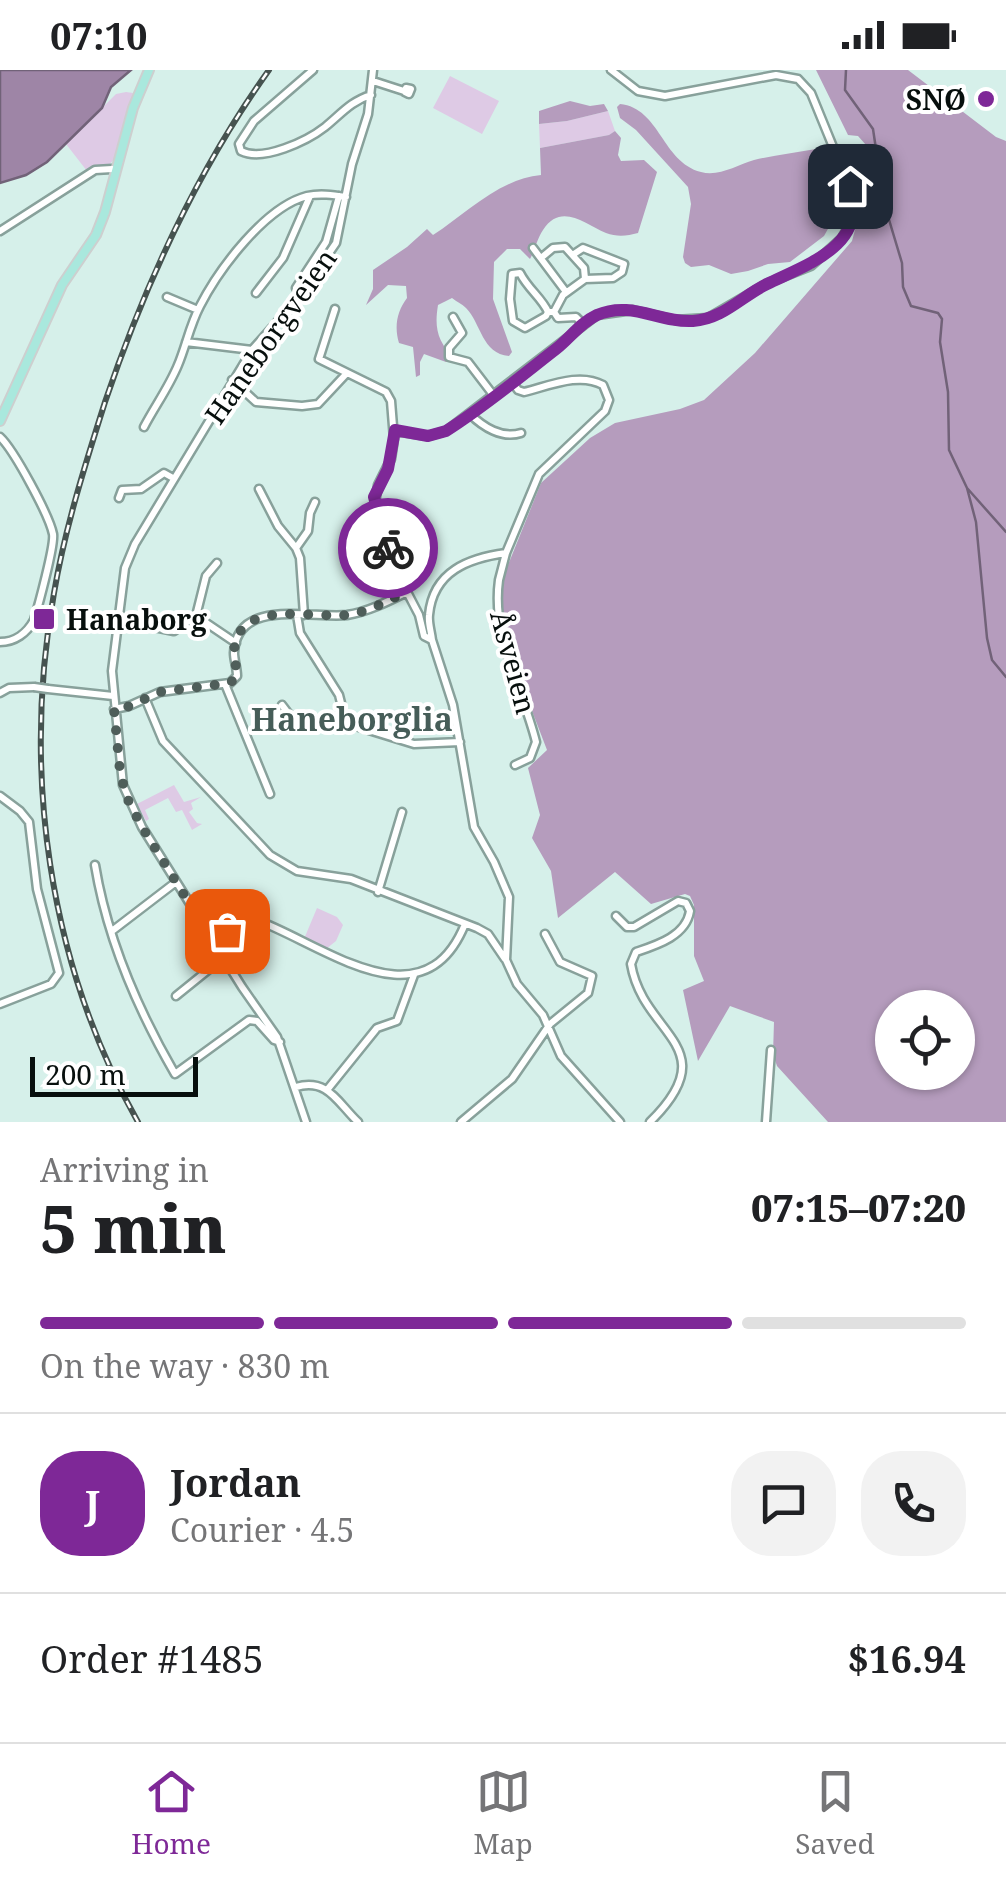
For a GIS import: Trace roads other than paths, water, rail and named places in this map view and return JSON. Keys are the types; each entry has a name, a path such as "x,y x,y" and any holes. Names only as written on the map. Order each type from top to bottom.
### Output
{"main road":[{"path":"0,420 62,285 102,221 135,101 149,70"}],"street":[{"path":"313,70 248,127 240,139 242,151 257,155 313,135 355,100 371,95"},
{"name":"Haneborgveien","path":"306,1122 280,1042 223,958 142,827 124,790 118,764 113,658 128,556 232,380 326,261 340,234 343,197 371,95 372,70"},
{"path":"395,430 434,435 470,414 597,315 618,310 641,311 683,321 722,313 768,284 818,261 845,234 854,210 850,186 811,93 794,76 776,75 665,96 632,88 611,70"},
{"path":"373,80 404,91"},
{"path":"0,230 94,170 116,168"},
{"path":"256,293 283,258 311,195"},
{"path":"144,428 176,369 198,310 222,271 262,225 292,202 311,195 343,197 326,242 296,288"},
{"path":"540,258 556,246 566,248 585,271 585,279"},
{"path":"534,248 566,292"},
{"path":"574,254 583,248 590,249 624,264 622,272 612,278 585,279 566,292 551,312 525,328 513,321 512,274 520,273 531,294 551,312 558,318 576,317 582,324"},
{"path":"166,297 198,310"},
{"path":"336,309 318,356 326,364 386,392 391,400 395,430 391,459 378,484 374,503 405,592 419,615 424,636 432,640"},
{"path":"454,317 462,333 449,348 449,356 468,362 494,396"},
{"path":"186,342 252,350"},
{"path":"232,380 256,402 302,406 318,404 347,374"},
{"name":"Åsveien","path":"512,382 524,392 592,380 604,385 609,400 606,411 539,474 506,553 497,595 501,632 536,742 530,758 516,765"},
{"path":"470,414 504,435 520,433"},
{"path":"0,437 38,500 53,540 34,620 15,639 0,642"},
{"path":"118,498 122,490 141,490 164,473 174,478"},
{"path":"259,489 278,526 296,548 303,580 300,633 338,695 346,723"},
{"path":"296,548 308,531 315,502"},
{"path":"506,553 466,561 446,576 430,610 432,640 453,705 474,827 510,898 506,959"},
{"path":"149,626 174,631 196,616 206,576 217,563"},
{"path":"114,709 160,692 225,684 237,676 236,644 251,622 279,613 353,614 405,592"},
{"path":"196,616 236,644"},
{"path":"225,684 270,794"},
{"path":"0,693 9,688 34,687 113,696"},
{"path":"146,698 163,741 270,856 297,871 351,879 488,934 506,959 517,984 538,1008 572,1070 620,1122"},
{"path":"282,705 293,722 313,728 346,723 414,744 460,742"},
{"path":"0,796 28,822 37,889 58,978 52,984 0,1004"},
{"path":"378,892 402,812"},
{"path":"94,865 100,898 145,1022 175,1074 249,1020 257,1020 280,1042"},
{"path":"112,932 176,882"},
{"path":"616,916 634,927 678,901 686,903 690,912 681,930 636,952 631,964 642,999 678,1047 683,1064 678,1090 650,1122"},
{"path":"212,940 245,920 254,920 381,975 414,975 424,973 452,952 464,924"},
{"path":"461,1122 512,1079 548,1027 584,998 592,978 560,962 544,934"},
{"path":"176,996 223,958"},
{"path":"327,1090 377,1028 397,1021 414,975"},
{"path":"766,1122 772,1050"},
{"path":"296,1087 315,1083 358,1122"}],"waterway":[{"path":"846,70 845,90 873,129 884,203 902,263 903,287 911,306 938,313 942,319 940,342 948,392 949,450 967,488 976,522 992,660 1006,677"},
{"path":"967,488 1006,532"}],"railway":[{"path":"138,1122 107,1061 82,997 63,932 50,865 43,797 45,661 54,593 70,521 121,358 155,272 196,189 269,70"}],"place":[{"name":"SNØ","path":"986,99"},
{"name":"Hanaborg","path":"44,619"}],"district":[{"name":"Haneborglia","path":"352,718"}]}
